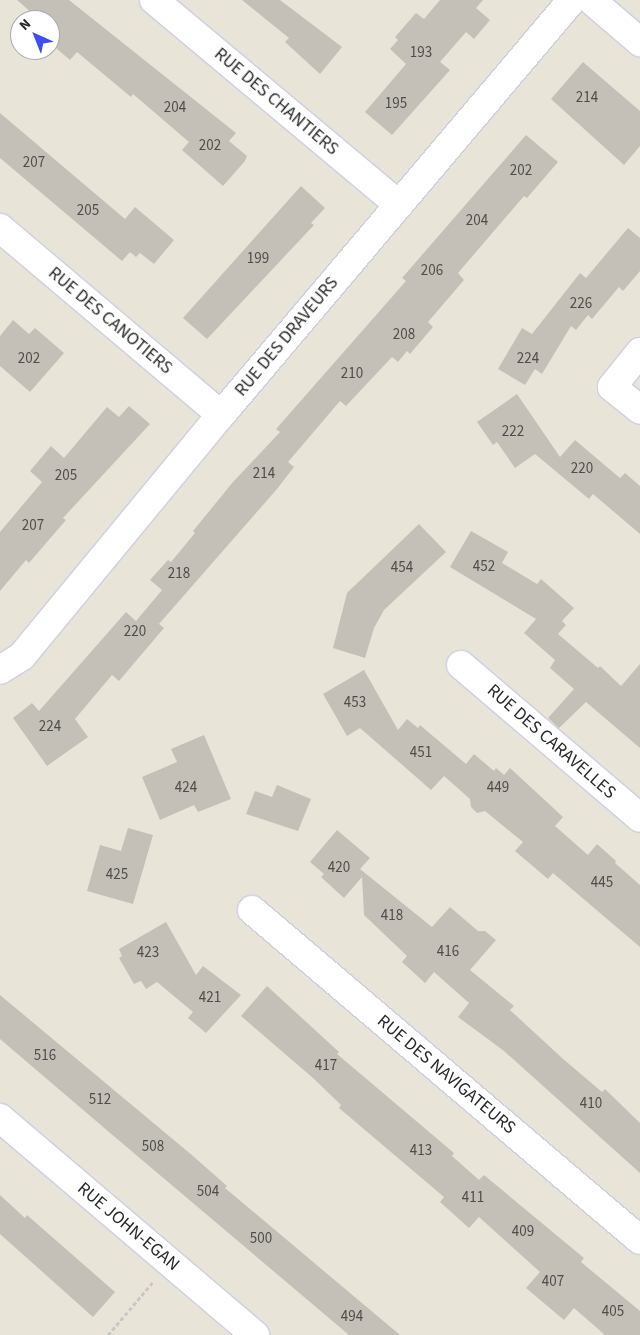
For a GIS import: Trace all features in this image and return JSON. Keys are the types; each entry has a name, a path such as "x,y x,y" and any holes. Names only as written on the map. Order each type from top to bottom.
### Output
{"street":[{"name":"RUE DES CHANTIERS","path":"154,0 398,204"},
{"name":"RUE DES DRAVEURS","path":"0,670 22,656 221,415 572,0"},
{"path":"591,0 640,42"},
{"name":"RUE DES CANOTIERS","path":"0,228 221,415"},
{"path":"640,352 612,387 640,410"},
{"name":"RUE DES CARAVELLES","path":"461,665 640,818"},
{"name":"RUE DES NAVIGATEURS","path":"252,910 640,1240"},
{"name":"RUE JOHN-EGAN","path":"0,1118 255,1335"}],"path":[{"path":"108,1335 170,1262"}],"building":[{"path":"17,0 69,0 236,133 229,141 247,156 245,161 223,186 182,150 189,142 133,94 131,97 77,52 70,60 60,52 60,10 28,10"},
{"path":"242,0 280,0 342,47 320,74 285,42 289,38"},
{"path":"440,0 483,0 476,8 490,20 474,39 466,32 440,62 450,70 392,135 365,112 406,64 390,49 398,40 395,37 416,13 424,19"},
{"path":"583,62 640,111 640,146 624,165 551,99"},
{"path":"0,113 125,219 135,207 174,240 154,264 140,253 136,257 130,252 122,261 0,158"},
{"path":"526,135 558,162 527,198 524,196 458,273 464,280 428,322 433,327 410,354 407,351 398,362 392,357 346,406 340,401 288,462 294,467 277,489 159,624 164,628 119,681 112,675 75,719 88,737 47,766 13,718 32,703 39,711 126,612 136,621 162,590 150,580 168,560 171,562 195,533 193,531 233,482 280,432 276,429 406,281 402,278"},
{"path":"301,186 325,208 311,223 314,225 207,339 183,318"},
{"path":"628,228 640,238 640,271 623,291 619,287 592,319 588,315 576,330 571,326 542,374 535,369 525,385 498,369 522,328 532,334 580,273 586,278"},
{"path":"13,320 29,334 35,328 64,353 30,392 0,366 0,336"},
{"path":"517,394 560,457 575,440 620,478 625,473 640,486 640,534 593,494 589,499 535,454 515,468 497,442 493,445 477,422"},
{"path":"129,406 150,424 63,518 66,520 29,563 26,560 0,591 0,532 42,482 30,471 51,446 64,458 107,407 119,417"},
{"path":"419,524 446,552 384,610 374,628 365,658 333,648 347,593"},
{"path":"471,531 508,552 502,563 537,584 541,579 574,608 562,621 566,625 558,634 598,668 600,666 621,686 640,664 640,748 586,702 559,728 548,718 574,689 550,668 555,660 524,633 536,619 450,567"},
{"path":"364,670 398,730 407,719 418,728 420,725 466,764 474,754 494,771 496,768 504,775 510,768 563,817 555,826 588,855 597,844 640,885 640,947 553,873 548,879 515,851 523,842 485,811 477,813 471,807 470,799 444,776 431,790 360,728 347,736 323,694"},
{"path":"204,735 231,799 198,812 194,805 160,820 142,777 177,762 171,749"},
{"path":"277,785 311,799 298,831 246,814 255,791 272,797"},
{"path":"128,828 153,835 133,904 87,891 100,845 121,851"},
{"path":"337,830 370,858 360,869 432,927 450,907 478,931 485,931 496,940 470,970 514,1006 510,1010 562,1058 602,1092 605,1089 640,1123 640,1173 504,1051 458,1017 469,1003 434,972 425,983 402,962 407,956 364,915 362,877 344,898 321,877 324,874 310,862"},
{"path":"166,922 196,975 203,966 241,995 206,1033 188,1018 193,1012 157,982 146,989 141,981 134,984 119,958 122,956 119,949"},
{"path":"267,986 339,1052 337,1054 454,1153 452,1156 479,1180 484,1175 584,1258 581,1262 640,1311 640,1335 605,1335 574,1308 564,1320 526,1288 540,1272 479,1217 469,1228 440,1202 444,1197 339,1108 341,1105 313,1078 241,1016"},
{"path":"0,995 193,1156 227,1186 225,1188 400,1335 349,1335 116,1138 0,1039"},
{"path":"0,1195 25,1218 27,1215 115,1292 93,1317 0,1234"}]}
